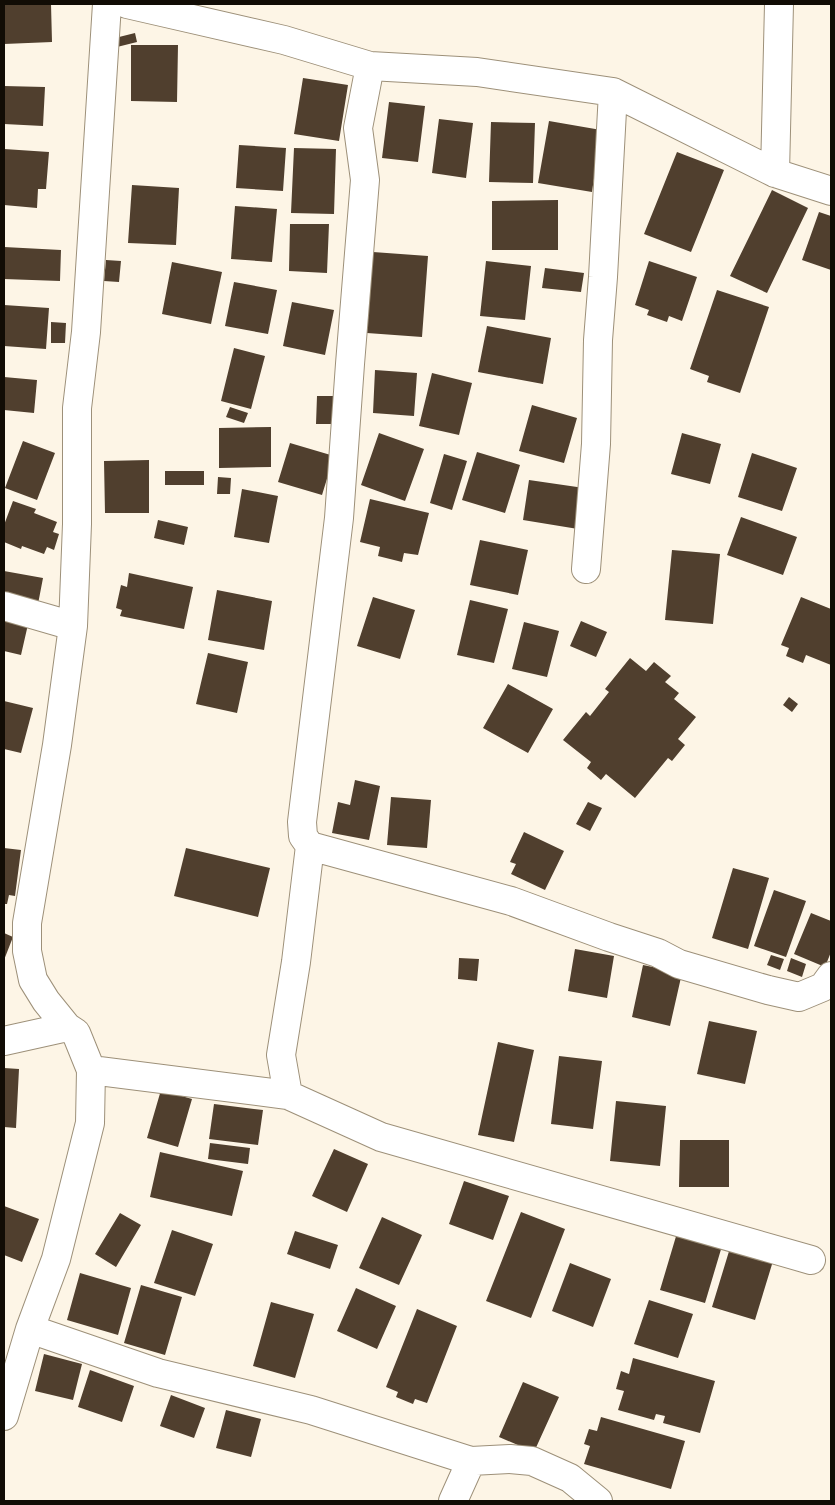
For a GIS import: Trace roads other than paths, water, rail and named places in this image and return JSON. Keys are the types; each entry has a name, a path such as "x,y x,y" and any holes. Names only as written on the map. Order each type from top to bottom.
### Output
{"street":[{"path":"4,1416 30,1329 56,1259 90,1122 91,1070 76,1034 67,1027 46,1001 33,980 27,951 27,922 57,745 73,626 77,524 77,408 86,332 107,4"},
{"path":"127,4 284,40 370,66 477,72 613,92 775,173 831,191"},
{"path":"775,173 779,4"},
{"path":"370,66 358,120 362,162 366,180 350,355 339,518 302,822 303,836 310,846 511,901 658,953 679,964 768,990 799,998 823,987 831,976"},
{"path":"586,569 596,444 598,340 604,267 613,92"},
{"path":"4,606 73,626"},
{"path":"288,1094 282,1055 296,962 310,846"},
{"path":"4,1041 67,1027"},
{"path":"91,1070 288,1094 381,1137 811,1260"},
{"path":"30,1329 158,1373 311,1410 471,1461 532,1460 570,1478 598,1501"},
{"path":"453,1501 471,1461"}]}
